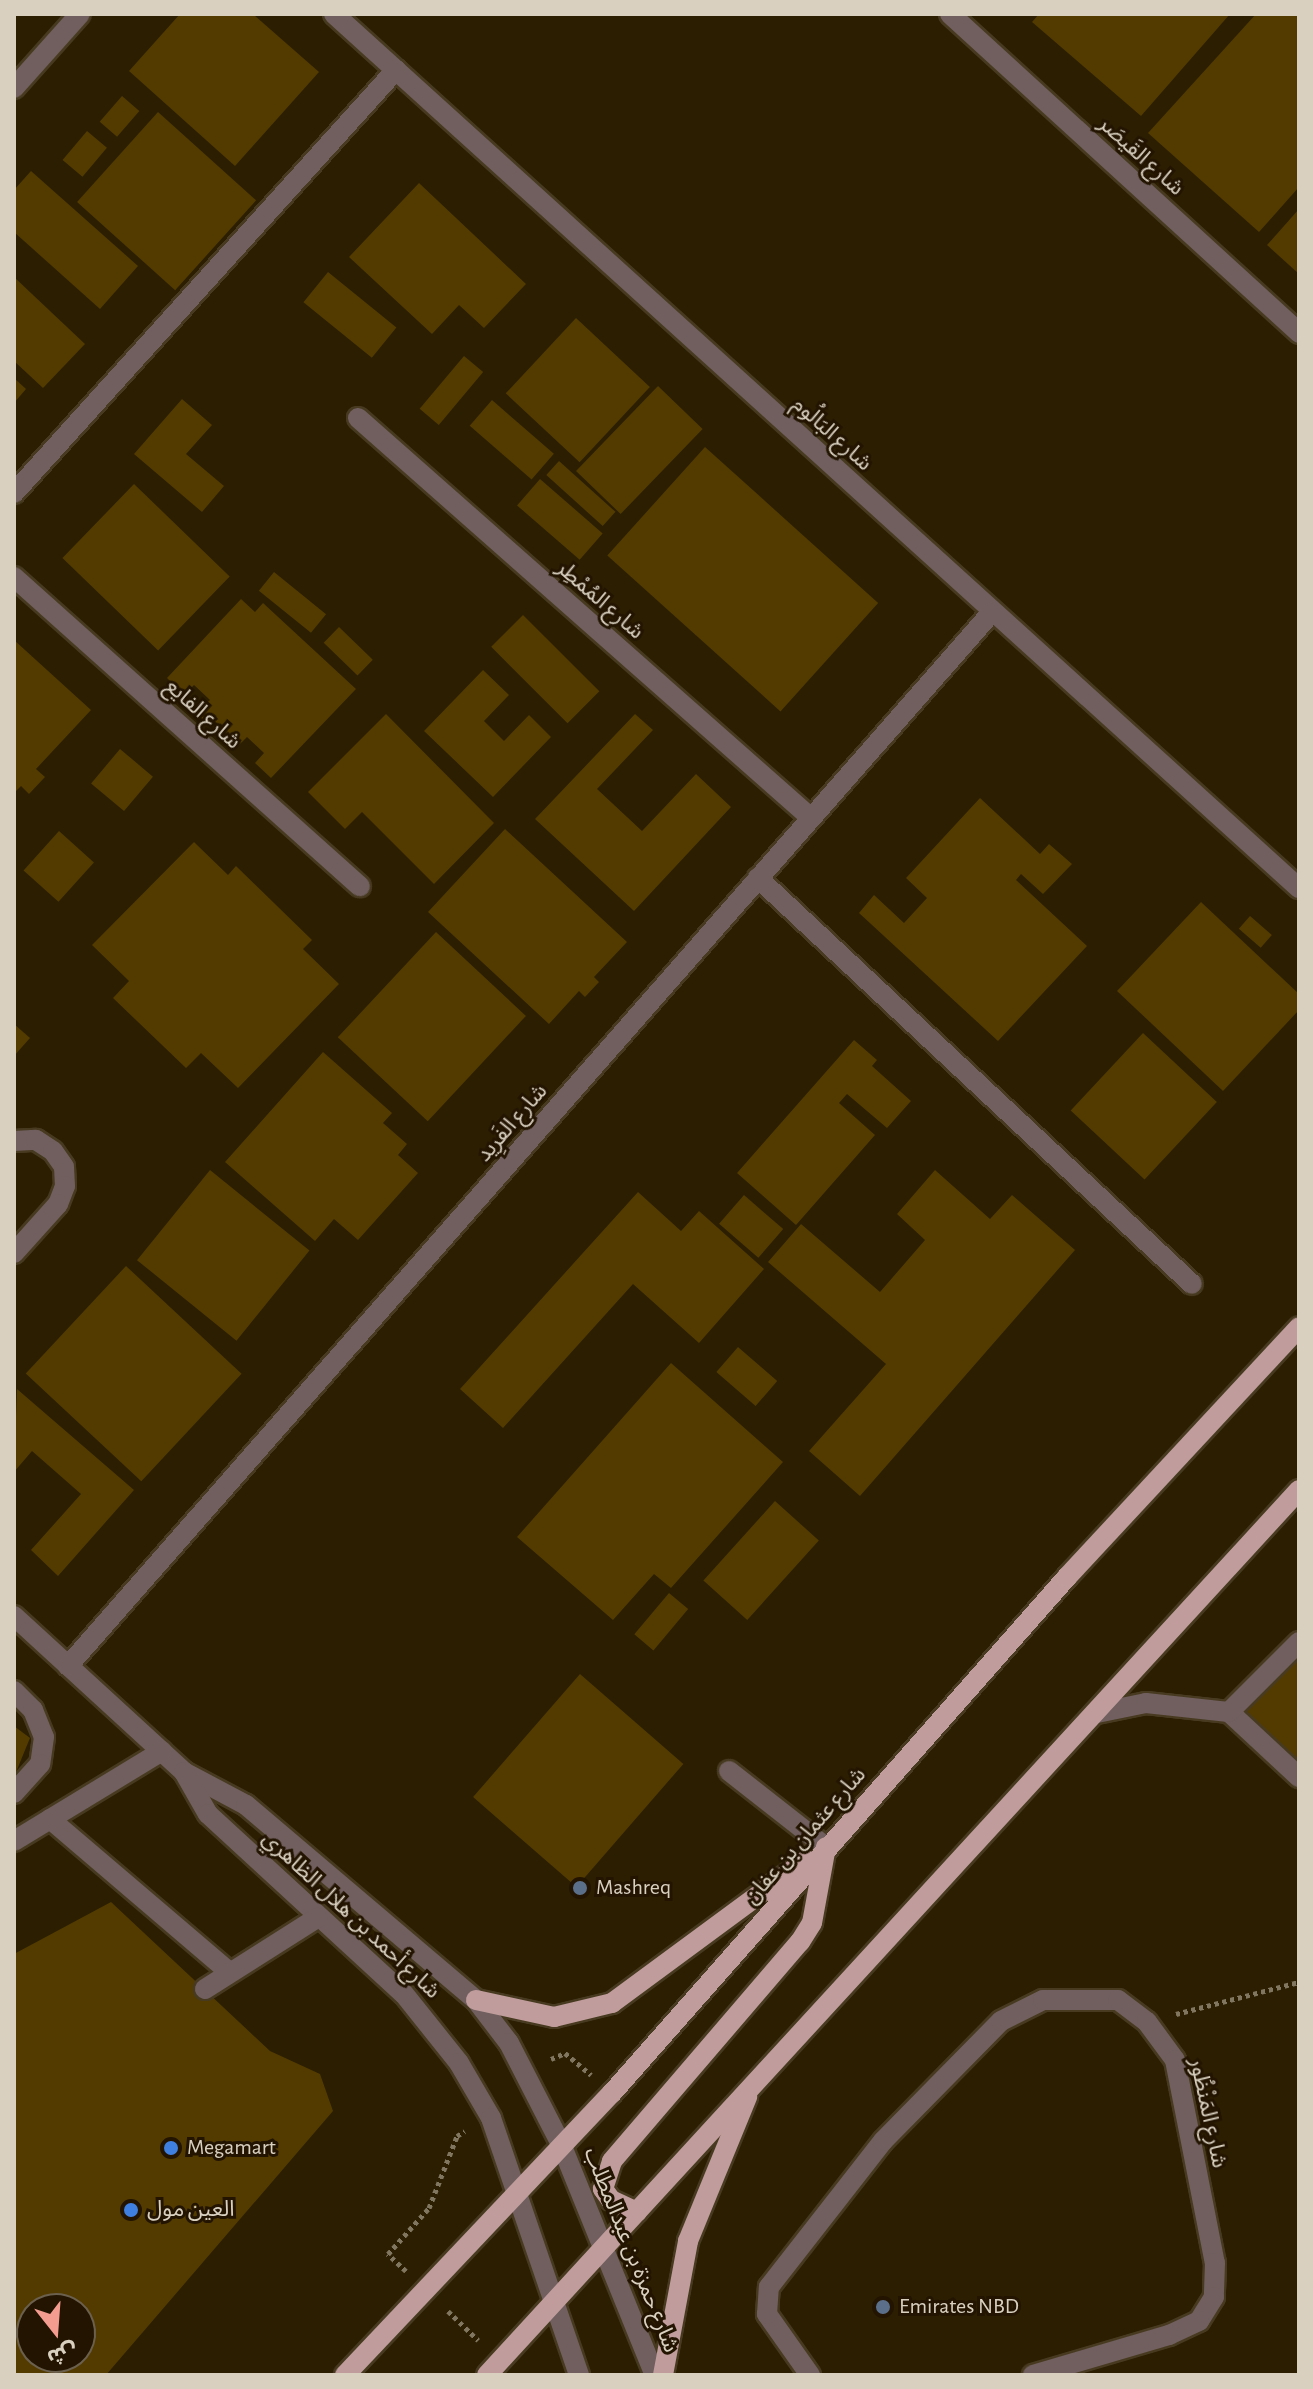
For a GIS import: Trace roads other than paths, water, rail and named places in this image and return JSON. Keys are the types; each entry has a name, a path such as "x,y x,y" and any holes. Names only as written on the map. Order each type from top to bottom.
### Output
{"main road":[{"name":"شارع عثمان بن عفان","path":"345,2375 517,2187 561,2144 826,1847 1299,1327"},
{"path":"487,2375 1299,1490"},
{"path":"476,2000 554,2017 612,2003 826,1847"},
{"path":"637,2212 611,2200 603,2189 612,2161 800,1942 812,1923 826,1847"},
{"path":"663,2375 688,2241 753,2082"}],"street":[{"path":"14,88 80,14"},
{"name":"شارع البَالُوم","path":"334,14 992,612 1297,883"},
{"name":"شارع القَيصَر","path":"950,14 1299,333"},
{"path":"14,493 396,70"},
{"name":"شارع المُمْطِر","path":"358,418 811,818"},
{"name":"شارع الفايع","path":"14,577 360,886"},
{"name":"شارع الفَرِيد","path":"68,1666 992,612"},
{"path":"758,878 1192,1284"},
{"path":"14,1141 36,1140 53,1151 64,1167 65,1186 58,1204 14,1253"},
{"name":"شارع أحمد بن هلال الظاهري","path":"14,1616 184,1772 246,1805 476,2000 509,2043 561,2144"},
{"path":"1229,1712 1299,1642"},
{"path":"14,1691 33,1710 44,1737 40,1764 14,1793"},
{"path":"1097,1713 1146,1703 1229,1712 1299,1777"},
{"path":"14,1841 162,1751"},
{"path":"729,1771 826,1847"},
{"name":"شارع أحمد بن هلال الظاهري","path":"184,1772 208,1814 435,2028 491,2118 517,2187"},
{"path":"50,1819 228,1971"},
{"path":"205,1989 228,1971 317,1918"},
{"name":"شارع المَنْظُور","path":"810,2375 767,2314 769,2287 883,2141 1001,2021 1043,2000 1118,2000 1147,2022 1175,2060 1215,2263 1214,2297 1199,2321 1169,2335 1033,2375"},
{"name":"شارع حمزة بن عبدالمطلب","path":"561,2144 655,2375"},
{"path":"517,2187 579,2375"}],"place":[{"name":"Mashreq","path":"580,1888"},
{"name":"Megamart","path":"171,2148"},
{"name":"العين مول","path":"131,2210"},
{"name":"Emirates NBD","path":"883,2307"}]}
